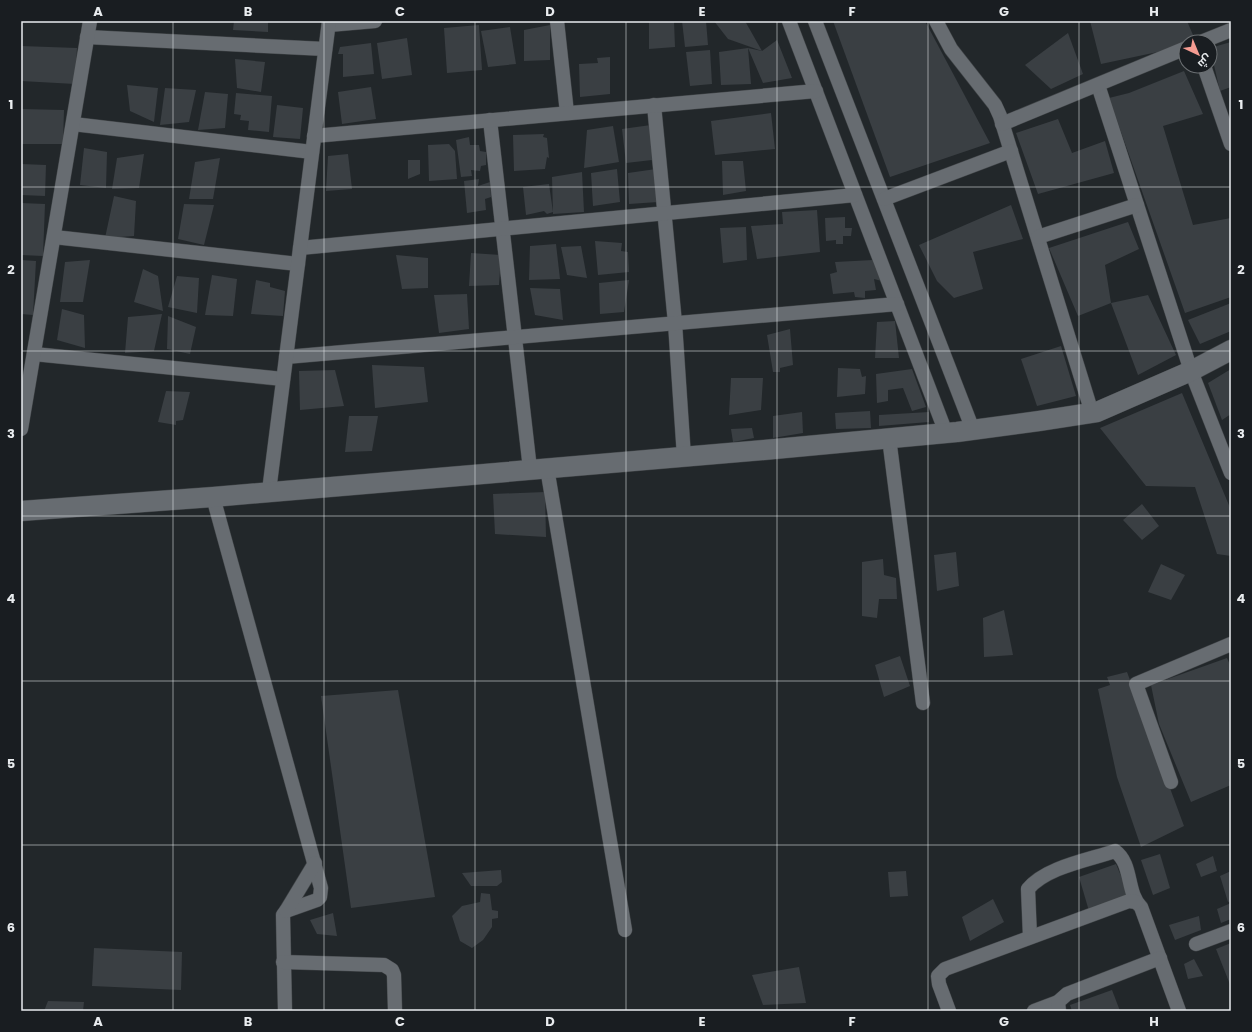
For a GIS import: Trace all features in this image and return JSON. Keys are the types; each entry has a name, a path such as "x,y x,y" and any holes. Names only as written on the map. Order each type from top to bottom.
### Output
{"main road":[{"path":"21,511 213,497 269,491 684,457 973,430 1092,413 1110,407 1231,350"}],"street":[{"path":"21,428 90,21"},
{"path":"269,491 329,23 375,21"},
{"path":"557,21 567,113"},
{"path":"789,21 946,433"},
{"path":"815,21 973,430"},
{"path":"936,21 951,50 995,105 1011,150 1092,413"},
{"path":"1218,35 1231,30"},
{"path":"88,37 325,49"},
{"path":"1002,124 1178,51"},
{"path":"1207,74 1231,144"},
{"path":"1098,85 1191,370 1229,464"},
{"path":"314,136 816,91"},
{"path":"654,105 663,213 675,323 684,457"},
{"path":"490,120 514,337 625,930"},
{"path":"73,124 312,152"},
{"path":"884,199 1011,150"},
{"path":"300,248 855,195"},
{"path":"1038,237 1137,204"},
{"path":"54,237 298,264"},
{"path":"286,357 897,304"},
{"path":"34,354 283,379"},
{"path":"889,438 923,703"},
{"path":"213,497 321,888 320,897 313,902 286,911"},
{"path":"1171,782 1136,684 1231,644"},
{"path":"1030,937 1028,889 1033,882 1050,872 1115,851 1123,858 1136,902 1142,908 1179,1011"},
{"path":"285,1011 282,918 315,863"},
{"path":"949,1011 939,984 938,976 944,969 1129,901 1136,902"},
{"path":"1196,944 1231,931"},
{"path":"1034,1011 1059,1007 1067,994 1160,958"},
{"path":"283,962 384,965 392,970 394,975 395,1011"}],"building":[{"path":"234,21 268,21 268,32 233,30"},
{"path":"649,21 674,21 675,47 649,49"},
{"path":"682,21 706,21 708,45 685,47"},
{"path":"714,21 745,21 762,51 728,39"},
{"path":"833,21 925,21 990,143 890,177"},
{"path":"1090,21 1187,21 1193,34 1178,34 1178,48 1101,64"},
{"path":"479,25 482,70 447,73 444,28"},
{"path":"550,25 550,60 524,61 524,30"},
{"path":"510,27 516,64 488,67 481,31"},
{"path":"1068,33 1083,74 1051,89 1025,65"},
{"path":"407,38 412,75 382,79 377,43"},
{"path":"777,40 792,78 763,83 748,48 762,51"},
{"path":"1231,42 1231,87 1220,91 1216,74 1218,74 1218,46"},
{"path":"371,43 374,74 343,77 343,54 338,54 340,47"},
{"path":"21,46 77,48 75,84 21,81"},
{"path":"748,48 751,84 721,85 719,52"},
{"path":"710,50 712,84 690,86 686,52"},
{"path":"610,57 610,94 580,97 579,64 598,63 597,58"},
{"path":"235,59 265,62 261,92 237,88"},
{"path":"1178,73 1185,74 1203,114 1163,126 1193,225 1231,218 1231,297 1185,313 1109,98 1129,93"},
{"path":"127,85 158,88 154,122 130,111"},
{"path":"371,87 376,119 342,124 338,92"},
{"path":"165,88 196,90 189,122 160,125"},
{"path":"205,92 228,94 225,128 198,130"},
{"path":"236,93 272,96 269,132 248,130 249,121 240,120 241,115 234,114"},
{"path":"277,105 303,108 300,139 273,137"},
{"path":"21,109 64,110 63,144 21,144"},
{"path":"771,113 775,149 715,155 711,121"},
{"path":"1058,119 1072,153 1105,141 1114,173 1038,194 1016,133"},
{"path":"651,125 652,160 626,163 622,129"},
{"path":"613,126 619,162 584,168 587,130"},
{"path":"544,134 543,137 547,138 549,158 547,157 545,169 514,171 513,135"},
{"path":"469,137 470,145 479,145 480,151 486,152 486,165 481,166 480,171 471,170 472,176 461,177 456,140"},
{"path":"449,144 455,151 457,179 429,181 428,145"},
{"path":"84,148 107,152 106,188 80,185"},
{"path":"144,154 139,188 112,189 117,158"},
{"path":"348,154 352,189 326,191 328,156"},
{"path":"220,158 213,199 189,199 195,162"},
{"path":"408,160 420,160 420,174 408,179"},
{"path":"722,161 743,161 746,191 723,195"},
{"path":"21,164 46,165 45,196 21,195"},
{"path":"617,169 620,202 593,206 591,173"},
{"path":"656,169 658,202 629,204 628,173"},
{"path":"582,172 584,212 553,214 552,177"},
{"path":"479,179 478,186 490,182 491,197 485,199 486,210 467,213 464,181"},
{"path":"549,184 553,212 547,214 544,211 526,215 523,187"},
{"path":"114,196 136,201 134,236 105,238"},
{"path":"21,203 45,204 43,256 21,255"},
{"path":"184,204 214,205 204,245 178,239"},
{"path":"1011,205 1023,239 973,252 983,289 954,298 937,281 919,245"},
{"path":"817,210 820,252 757,259 751,226 783,224 782,212"},
{"path":"845,217 845,228 852,228 851,236 843,236 843,244 836,244 836,240 826,241 825,218"},
{"path":"1128,222 1139,249 1105,265 1111,303 1078,316 1049,248"},
{"path":"746,227 747,260 723,263 720,228"},
{"path":"595,241 622,243 621,251 628,252 629,272 598,275"},
{"path":"556,244 560,279 529,280 530,246"},
{"path":"581,246 587,278 567,275 561,247"},
{"path":"471,253 501,255 499,285 469,286"},
{"path":"396,255 428,258 428,288 402,289"},
{"path":"21,260 36,261 33,315 21,314"},
{"path":"90,260 83,302 60,302 65,262"},
{"path":"873,260 876,269 883,269 882,281 874,279 876,290 865,291 865,298 855,297 854,292 833,294 830,274 837,272 835,262"},
{"path":"143,269 158,276 163,311 134,302"},
{"path":"212,275 237,279 233,316 205,315"},
{"path":"177,276 199,278 197,313 168,307"},
{"path":"256,280 270,283 270,287 285,291 283,316 251,314"},
{"path":"629,280 624,312 600,314 599,283"},
{"path":"530,288 560,289 563,320 535,315"},
{"path":"467,294 469,329 439,333 434,295"},
{"path":"1148,295 1176,355 1138,375 1111,303"},
{"path":"1231,303 1231,331 1200,344 1188,320"},
{"path":"62,309 84,315 85,348 57,340"},
{"path":"162,314 154,351 125,353 128,317"},
{"path":"168,316 196,327 190,354 167,349"},
{"path":"895,321 899,358 875,358 877,322"},
{"path":"790,329 793,365 780,368 780,372 773,372 767,335"},
{"path":"1061,346 1076,396 1037,406 1021,359"},
{"path":"372,365 424,367 428,402 375,408"},
{"path":"838,368 860,369 862,377 866,376 865,394 837,397"},
{"path":"912,369 926,407 912,411 903,388 888,390 888,401 877,403 876,374"},
{"path":"1231,369 1231,414 1222,420 1208,383"},
{"path":"335,370 344,406 300,410 299,371"},
{"path":"731,378 763,378 761,410 729,415"},
{"path":"166,391 190,392 183,420 176,421 176,425 158,422"},
{"path":"1182,393 1231,510 1231,556 1217,554 1195,487 1146,486 1100,428"},
{"path":"870,411 871,428 836,429 835,413"},
{"path":"802,412 803,433 773,438 773,416"},
{"path":"929,412 929,422 879,426 879,415"},
{"path":"349,416 378,416 372,451 345,452"},
{"path":"752,428 754,438 733,442 731,429"},
{"path":"545,492 546,537 495,534 493,494"},
{"path":"1142,504 1159,526 1142,540 1123,520"},
{"path":"956,552 959,586 937,591 934,555"},
{"path":"883,559 884,575 896,578 897,599 879,599 877,618 862,616 862,562"},
{"path":"1161,564 1185,575 1171,600 1148,592"},
{"path":"1004,610 1013,655 984,657 983,618"},
{"path":"900,656 910,686 884,697 875,665"},
{"path":"1227,658 1231,667 1231,779 1229,780 1231,785 1191,802 1159,724 1151,685"},
{"path":"1127,672 1184,826 1141,847 1117,777 1098,689 1110,685 1107,677"},
{"path":"398,690 435,897 351,908 321,696"},
{"path":"1160,854 1170,888 1153,895 1141,860"},
{"path":"1213,856 1217,871 1201,877 1196,864"},
{"path":"1116,864 1129,895 1089,911 1079,877"},
{"path":"501,870 502,882 497,886 471,886 462,873"},
{"path":"906,871 908,896 890,897 888,872"},
{"path":"1231,871 1231,901 1228,902 1220,876"},
{"path":"481,893 490,894 492,910 498,911 498,918 492,919 492,927 483,940 472,948 460,941 452,916 462,906 480,902"},
{"path":"993,899 1004,922 970,941 962,917"},
{"path":"1231,903 1231,919 1221,923 1217,909"},
{"path":"333,913 337,936 317,934 310,920"},
{"path":"1199,916 1201,930 1175,940 1169,925"},
{"path":"1231,943 1231,987 1216,949"},
{"path":"94,948 182,952 181,990 92,986"},
{"path":"1194,959 1203,976 1188,979 1184,964"},
{"path":"799,967 806,1003 763,1005 752,975"},
{"path":"1112,990 1120,1011 1072,1011 1070,1005"},
{"path":"48,1001 84,1002 83,1011 44,1011"}]}
